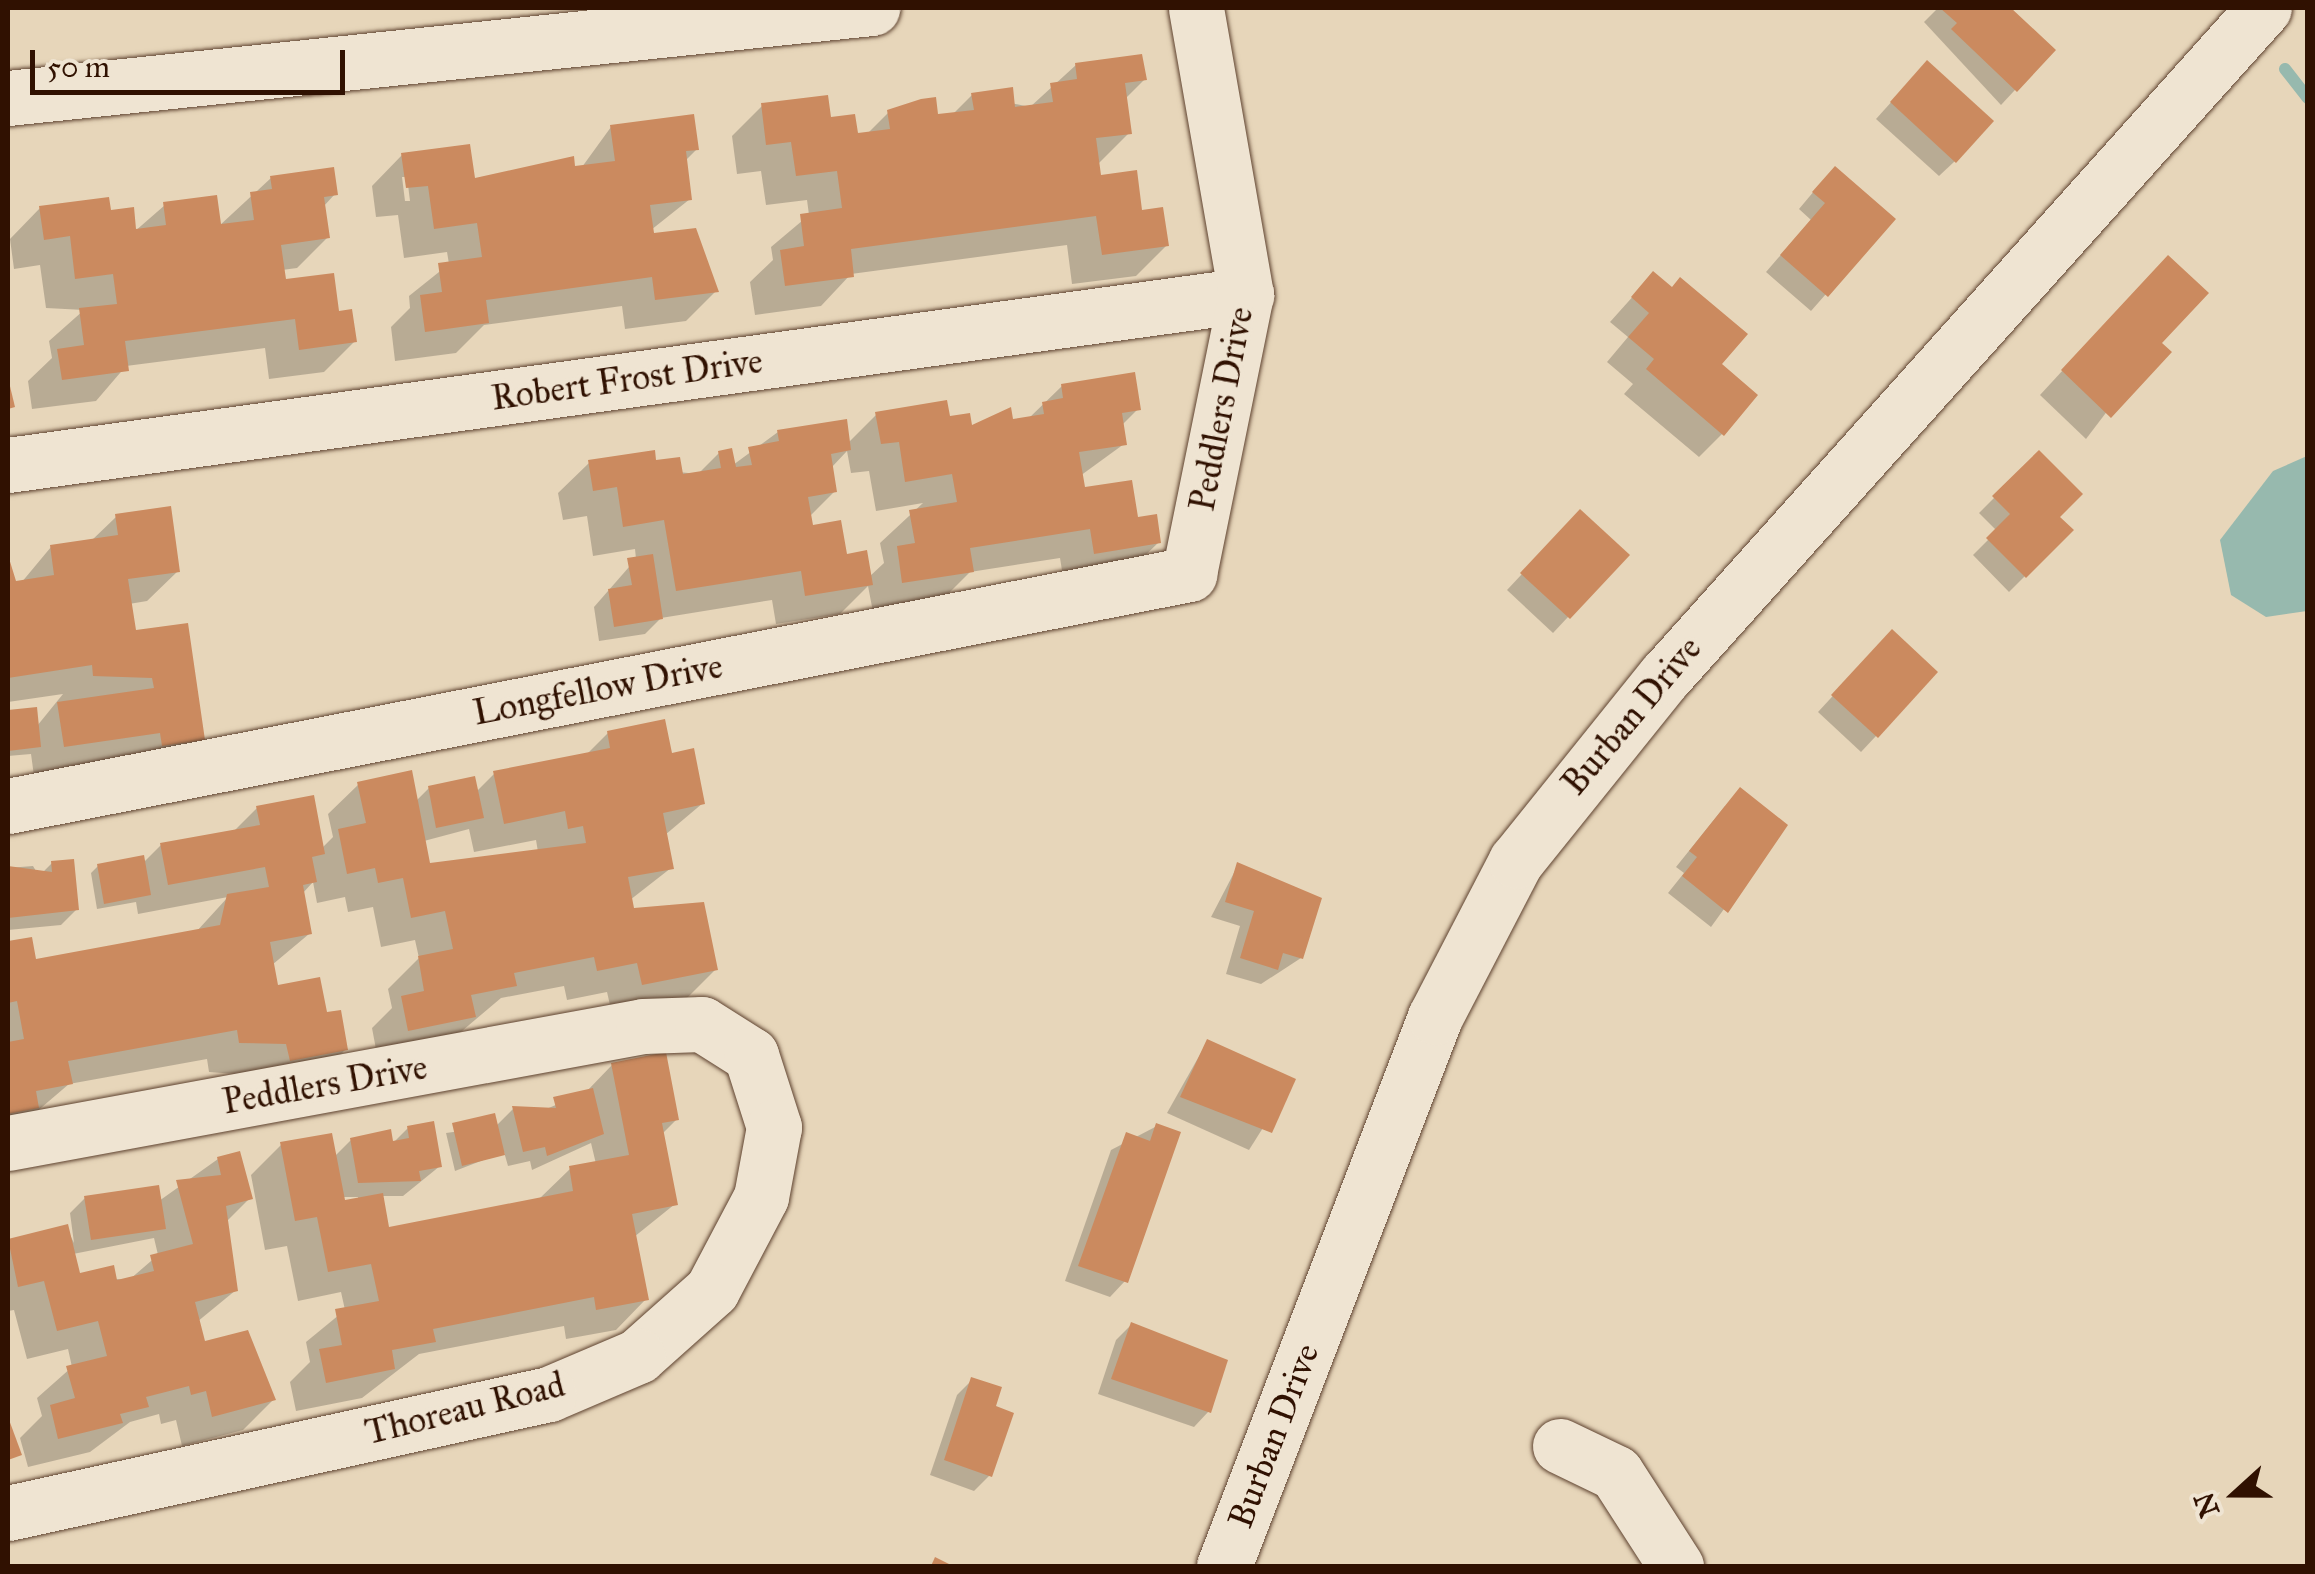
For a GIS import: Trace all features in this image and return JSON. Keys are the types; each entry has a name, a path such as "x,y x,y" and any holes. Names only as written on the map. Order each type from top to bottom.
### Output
{"street":[{"path":"8,98 872,8"},
{"name":"Peddlers Drive","path":"1189,574 1246,296 1196,8"},
{"name":"Burban Drive","path":"1224,1566 1435,1017 1516,861 1664,676 2264,8"},
{"name":"Robert Frost Drive","path":"8,465 1246,296"},
{"name":"Longfellow Drive","path":"8,806 1189,574"},
{"name":"Thoreau Road","path":"8,1513 549,1394 638,1356 712,1290 760,1197 774,1126 751,1055 702,1024 643,1026"},
{"name":"Peddlers Drive","path":"8,1144 643,1026"},
{"path":"1560,1446 1616,1474 1676,1566"}],"water":[{"path":"2307,456 2307,611 2266,617 2231,595 2220,540 2273,471"}],"building":[{"path":"1940,8 2011,8 2056,50 2017,92 1951,29 1957,23"},
{"path":"1142,54 1147,80 1125,83 1132,134 1096,138 1101,175 1137,170 1142,210 1163,207 1169,246 1102,255 1096,216 851,249 854,277 785,286 780,250 804,246 800,214 842,208 837,171 796,176 791,142 766,145 761,103 828,95 831,117 855,114 858,133 890,129 887,110 921,99 936,97 938,114 974,110 971,93 1013,87 1015,107 1053,102 1050,83 1077,79 1075,63"},
{"path":"1927,60 1994,121 1956,163 1890,102"},
{"path":"694,114 699,150 686,151 692,200 650,205 654,233 696,228 719,292 655,300 652,277 486,300 489,323 425,332 420,295 442,292 438,263 482,257 477,223 434,229 428,186 406,188 401,153 470,144 475,178 574,156 575,166 615,161 610,125"},
{"path":"1835,166 1896,219 1828,297 1780,255 1825,203 1812,192"},
{"path":"334,167 338,195 324,197 330,238 281,245 286,279 334,273 339,311 352,309 357,342 299,350 295,319 125,341 129,371 62,380 57,349 84,345 79,308 117,304 113,274 75,279 70,236 44,240 39,206 109,197 111,210 134,207 136,229 166,225 163,202 217,195 221,224 254,220 250,192 272,189 270,176"},
{"path":"2168,255 2209,293 2162,343 2172,352 2111,418 2061,370"},
{"path":"1653,271 1672,287 1680,277 1748,334 1722,364 1758,395 1724,436 1646,369 1654,359 1628,337 1649,313 1631,297"},
{"path":"1135,372 1141,410 1122,413 1127,445 1079,452 1085,487 1132,480 1138,517 1157,514 1161,543 1094,554 1090,529 970,548 974,572 902,583 897,546 915,543 909,510 957,502 952,474 905,482 899,442 881,444 875,412 947,400 950,416 970,413 972,425 1011,407 1013,419 1044,414 1042,402 1063,398 1061,384"},
{"path":"8,378 15,407 8,409"},
{"path":"847,419 851,450 831,454 837,492 808,497 813,525 841,520 847,554 867,550 873,585 805,596 801,571 676,591 664,520 623,527 617,487 593,491 588,460 655,450 656,460 680,457 683,474 721,468 718,451 732,448 736,467 752,465 748,447 779,441 777,430"},
{"path":"2039,450 2083,494 2060,517 2074,530 2026,578 1986,538 2010,514 1992,496"},
{"path":"171,506 180,572 128,579 136,630 188,623 205,740 162,746 160,733 64,747 57,702 154,688 152,678 93,676 92,665 8,678 8,555 16,581 54,575 50,545 118,535 115,514"},
{"path":"1580,509 1630,555 1570,619 1520,573"},
{"path":"653,554 663,619 614,627 608,589 632,585 627,558"},
{"path":"1892,629 1938,672 1878,738 1831,695"},
{"path":"37,707 41,747 8,751 8,710"},
{"path":"665,719 672,753 694,748 705,804 663,813 674,869 628,877 634,908 704,902 718,970 642,985 637,963 597,971 594,957 514,973 517,986 471,995 476,1017 408,1031 401,996 424,991 418,956 453,949 445,911 411,918 403,878 378,883 375,868 347,874 338,829 366,823 357,782 412,770 430,863 586,843 583,826 568,829 565,811 504,824 493,771 610,748 607,731"},
{"path":"475,776 484,818 436,828 428,786"},
{"path":"1740,787 1788,825 1728,913 1682,876 1697,857 1689,851"},
{"path":"314,795 325,854 312,857 317,882 303,885 312,934 270,942 278,985 320,977 327,1012 341,1010 348,1050 290,1061 286,1044 239,1043 237,1030 68,1061 73,1084 36,1091 39,1108 8,1114 8,1042 24,1039 17,1001 8,1003 8,941 32,937 36,959 220,925 227,894 269,887 265,867 168,885 160,843 260,825 256,806"},
{"path":"144,855 151,895 104,904 97,864"},
{"path":"74,859 79,910 8,918 8,866 52,872 51,861"},
{"path":"1237,862 1322,898 1303,959 1283,953 1278,970 1240,958 1254,911 1225,902"},
{"path":"1207,1039 1296,1079 1272,1133 1180,1097"},
{"path":"666,1052 679,1120 662,1123 678,1205 632,1214 649,1300 596,1310 594,1297 433,1329 436,1342 392,1350 395,1369 326,1383 319,1349 342,1345 335,1309 379,1301 371,1264 328,1272 317,1217 295,1221 280,1142 332,1133 345,1200 383,1193 389,1227 573,1191 569,1166 629,1155 611,1063"},
{"path":"593,1088 604,1134 547,1156 545,1147 523,1152 512,1106 556,1108 553,1097"},
{"path":"495,1113 505,1155 462,1166 452,1123"},
{"path":"434,1121 442,1167 419,1171 421,1181 358,1183 350,1138 391,1129 393,1141 409,1138 407,1126"},
{"path":"1156,1123 1181,1132 1128,1283 1078,1266 1126,1132 1150,1141"},
{"path":"240,1151 253,1199 226,1206 238,1291 195,1302 205,1341 248,1330 276,1400 212,1417 206,1391 191,1395 189,1386 146,1397 149,1407 120,1414 123,1423 58,1439 50,1405 75,1398 66,1366 107,1356 98,1321 57,1331 44,1281 18,1287 8,1239 68,1224 80,1273 114,1265 117,1280 154,1271 150,1255 193,1244 176,1180 221,1175 217,1157"},
{"path":"159,1185 166,1229 91,1240 84,1196"},
{"path":"1131,1322 1228,1360 1211,1413 1111,1379"},
{"path":"971,1377 1002,1387 996,1406 1014,1413 992,1477 944,1460"},
{"path":"8,1417 22,1455 8,1460"},
{"path":"935,1557 953,1566 931,1566"}],"waterway":[{"path":"2285,69 2308,98"}]}
